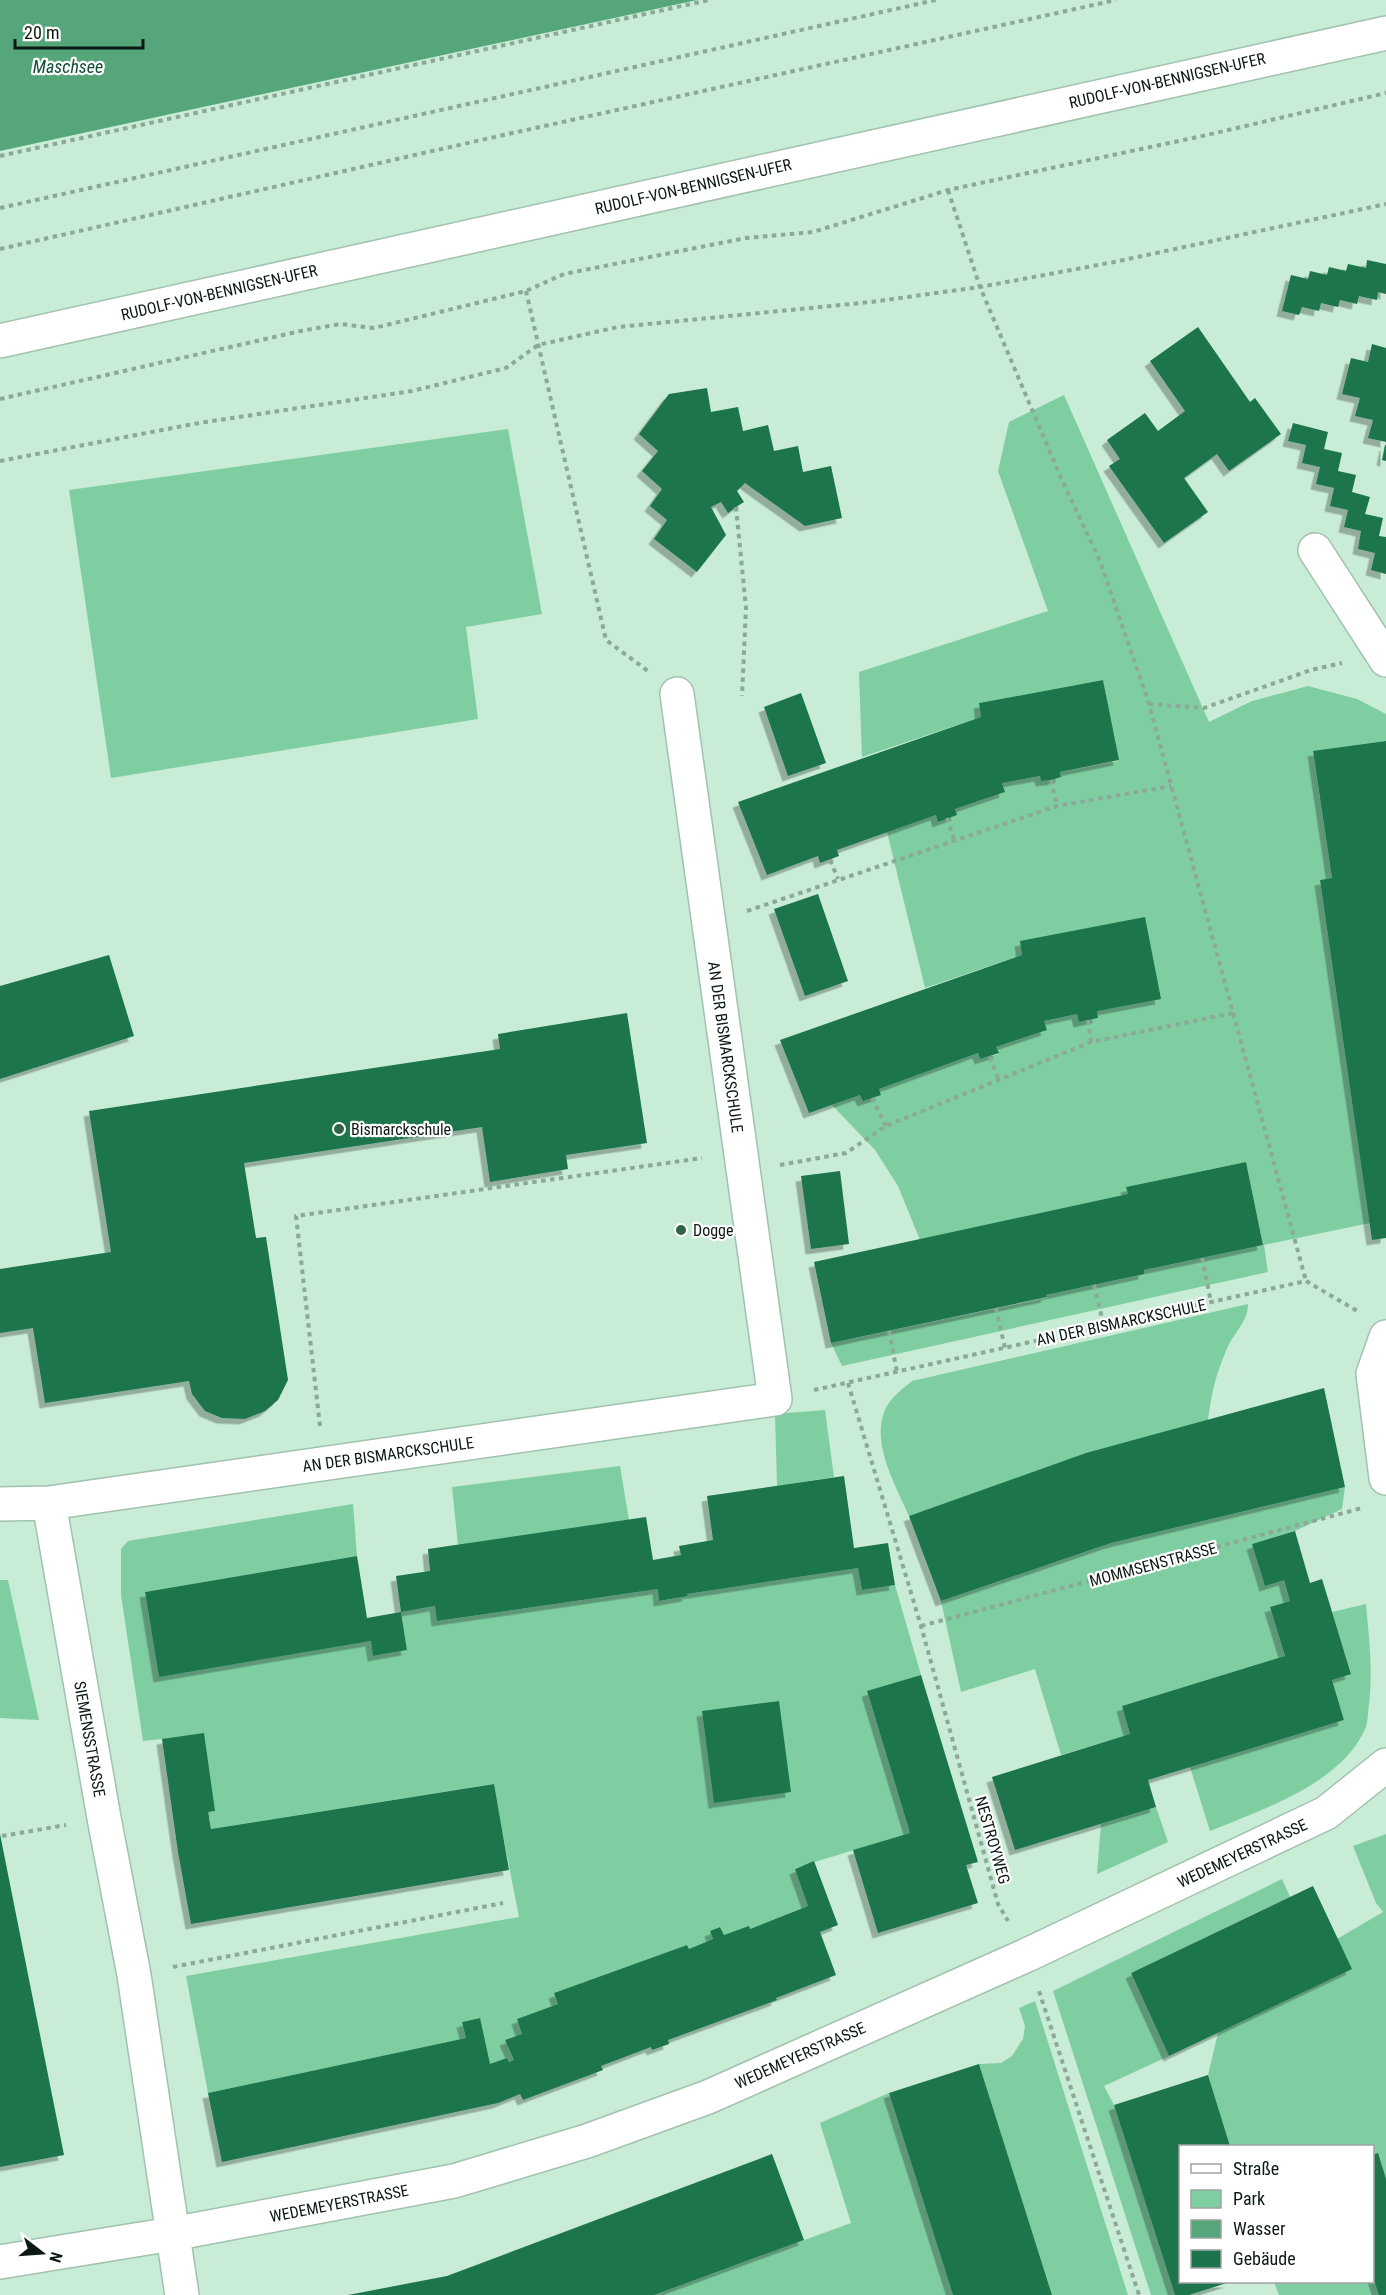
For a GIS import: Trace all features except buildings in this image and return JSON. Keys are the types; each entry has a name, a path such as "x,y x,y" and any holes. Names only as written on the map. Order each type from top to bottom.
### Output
{"street":[{"name":"RUDOLF-VON-BENNIGSEN-UFER","path":"0,341 1386,33"},
{"path":"1315,550 1386,660"},
{"name":"AN DER BISMARCKSCHULE","path":"0,1504 49,1503 775,1399 677,694"},
{"path":"1376,1327 1373,1374 1386,1479"},
{"name":"SIEMENSSTRASSE","path":"49,1503 134,1975 182,2295"},
{"name":"WEDEMEYERSTRASSE","path":"172,2234 454,2181 587,2140 708,2097 1027,1955 1326,1813 1386,1765"},
{"path":"0,2262 172,2234"}],"path":[{"path":"0,156 709,0"},
{"path":"0,208 936,0"},
{"path":"0,249 1116,0"},
{"path":"0,399 301,331 340,324 374,328 526,291 564,274 746,238 813,232 948,190 1207,135 1386,93"},
{"path":"948,190 980,287 1061,478 1100,561 1149,704 1306,1281 1376,1327"},
{"path":"0,460 199,423 412,391 506,368 538,345 618,327 871,302 980,287 1386,204"},
{"path":"526,291 606,640 677,694"},
{"path":"736,507 746,608 742,696"},
{"path":"1149,704 1204,708 1311,670 1351,660"},
{"path":"1050,780 1057,806"},
{"path":"777,901 1057,806 1171,786"},
{"path":"947,818 954,840"},
{"path":"830,860 838,879"},
{"path":"806,1160 846,1153 886,1126 998,1078 1091,1042 1233,1013"},
{"path":"1088,1020 1091,1042"},
{"path":"990,1056 998,1078"},
{"path":"872,1098 886,1126"},
{"path":"325,1463 296,1216 741,1152"},
{"path":"1202,1258 1211,1302"},
{"name":"AN DER BISMARCKSCHULE","path":"775,1399 1306,1281"},
{"path":"1094,1285 1104,1326"},
{"path":"996,1308 1005,1348"},
{"path":"889,1331 897,1372"},
{"name":"NESTROYWEG","path":"848,1383 921,1626 998,1904 1027,1955 1139,2295"},
{"name":"MOMMSENSTRASSE","path":"921,1626 1363,1508"},
{"path":"2,1836 104,1818"},
{"path":"134,1975 503,1903"}],"green space":[{"path":"1064,395 1209,722 1252,701 1308,686 1357,699 1386,714 1386,741 1313,752 1332,878 1320,880 1370,1223 1264,1245 1268,1272 842,1366 831,1343 1047,1298 1046,1295 1144,1274 1144,1270 1263,1245 1246,1162 1126,1187 1128,1194 920,1240 898,1186 875,1150 832,1105 860,1095 881,1094 879,1089 978,1053 980,1059 998,1054 996,1047 1047,1030 1044,1021 1077,1014 1079,1022 1098,1018 1097,1011 1022,955 925,988 887,832 936,815 939,821 956,815 955,809 1005,792 1002,783 1040,776 1041,781 1061,777 1060,772 1118,761 1103,680 979,703 981,717 862,757 859,672 1048,611 998,471 1009,422"},
{"path":"508,429 542,614 466,627 478,719 111,778 69,490"},
{"path":"1248,1304 1243,1323 1229,1345 1219,1368 1208,1420 909,1516 892,1479 883,1452 881,1425 889,1403 912,1381"},
{"path":"825,1410 834,1477 777,1486 775,1414"},
{"path":"620,1466 629,1520 458,1545 452,1487"},
{"path":"1345,1487 1342,1509 1295,1531 1252,1544 1284,1580 1290,1601 1270,1607 1285,1656 1122,1706 1130,1734 1061,1755 1035,1669 961,1692 941,1601 1111,1543"},
{"path":"353,1504 357,1556 145,1592 159,1676 371,1641 374,1656 407,1650 401,1612 435,1606 438,1621 658,1589 660,1601 688,1596 687,1594 858,1568 862,1590 895,1585 921,1675 867,1692 910,1833 795,1868 808,1906 750,1929 724,1935 720,1927 710,1931 713,1939 689,1949 687,1945 554,1993 558,2004 517,2019 522,2034 505,2040 514,2060 509,2062 507,2058 488,2066 479,2018 462,2022 466,2038 208,2093 186,1976 519,1917 493,1784 211,1829 208,1812 215,1811 162,1739 143,1741 121,1595 121,1549 128,1541"},
{"path":"0,1580 8,1580 39,1720 0,1718"},
{"path":"1366,1604 1371,1679 1368,1718 1366,1727 1355,1747 1339,1764 1299,1792 1210,1831 1190,1767 1344,1720 1332,1680 1351,1673 1332,1612"},
{"path":"1156,1807 1168,1842 1097,1874 1101,1824"},
{"path":"1386,1834 1386,2295 1279,2295 1274,2283 1374,2283 1374,2145 1230,2145 1208,2075 1218,2033 1337,1939 1383,1912 1376,1903 1353,1846"},
{"path":"1282,1879 1290,1897 1131,1973 1169,2056 1104,2086 1114,2105 1175,2295 1151,2295 1053,1991"},
{"path":"1035,2001 1128,2295 1052,2295 979,2064 1001,2063 1012,2056 1023,2039 1025,2026 1019,2008"},
{"path":"889,2093 953,2295 654,2295 851,2223 820,2123"}],"water":[{"name":"Maschsee","path":"0,0 697,0 0,151"}],"place":[{"name":"Bismarckschule","path":"339,1129"},
{"name":"Dogge","path":"681,1230"}]}
